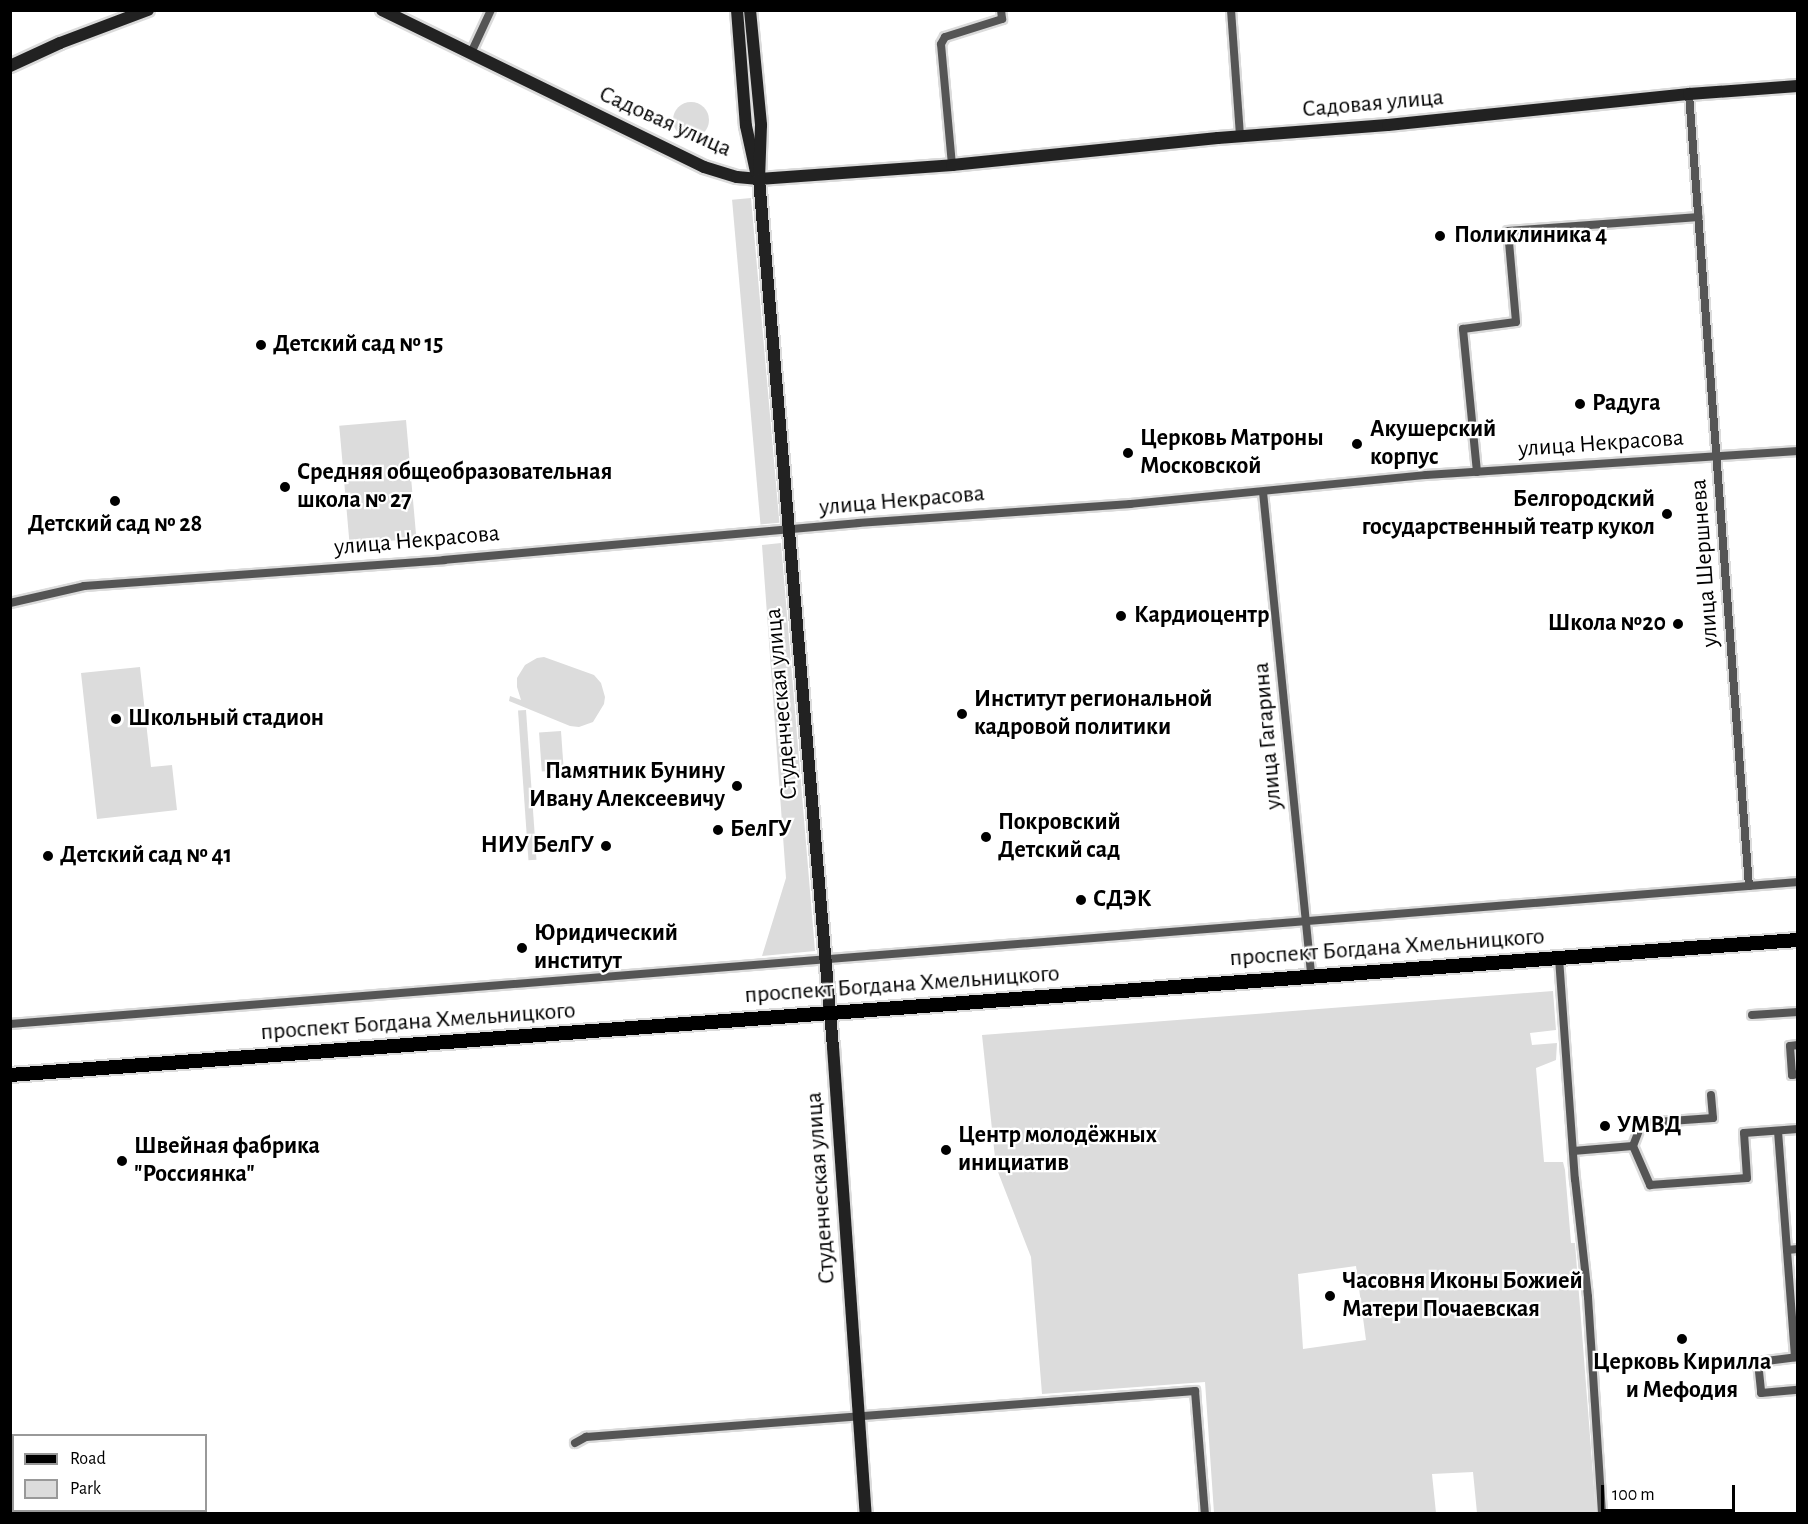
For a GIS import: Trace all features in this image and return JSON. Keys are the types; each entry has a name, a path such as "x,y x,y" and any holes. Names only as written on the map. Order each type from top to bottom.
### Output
{"main road":[{"path":"10,66 60,43 148,10"},
{"name":"Садовая улица","path":"382,10 704,167 737,177 759,179 952,165 1240,136 1388,125 1689,94 1797,86"},
{"name":"Студенческая улица","path":"737,10 746,126 750,154 759,179"},
{"name":"Студенческая улица","path":"750,10 760,125 759,179 830,1013 866,1514"},
{"name":"проспект Богдана Хмельницкого","path":"10,1075 1797,940"}],"street":[{"path":"471,53 491,10"},
{"path":"952,165 941,44 945,37 1002,19 1001,10"},
{"path":"1231,10 1240,136"},
{"name":"улица Шершнева","path":"1689,94 1749,886"},
{"path":"1477,472 1463,329 1516,322 1508,231 1698,217"},
{"name":"улица Некрасова","path":"10,603 84,586 444,560 1477,472 1797,451"},
{"name":"улица Гагарина","path":"1263,492 1311,976"},
{"path":"10,1024 1797,882"},
{"path":"1559,958 1573,1151 1588,1297 1602,1514"},
{"path":"1752,1015 1797,1012"},
{"path":"1797,1045 1790,1046 1792,1075 1797,1074"},
{"path":"1711,1095 1713,1118 1642,1123 1633,1146 1650,1185 1747,1178 1743,1133 1797,1129"},
{"path":"1778,1131 1796,1357 1758,1362 1761,1393 1797,1390"},
{"path":"1573,1151 1633,1146"},
{"path":"1786,1250 1797,1249"},
{"path":"575,1443 586,1437 1195,1391 1205,1514"}],"green space":[{"path":"691,102 704,107 709,120 704,133 691,138 678,133 673,120 678,107"},
{"path":"751,198 779,523 760,524 732,200"},
{"path":"406,420 416,539 350,544 339,426"},
{"path":"781,543 815,951 762,956 786,878 762,545"},
{"path":"544,657 594,675 601,683 605,697 604,704 593,722 579,727 570,726 509,701 510,696 521,700 517,678 525,665"},
{"name":"Школьный стадион","path":"140,667 151,767 172,765 177,810 97,819 81,673"},
{"path":"526,710 536,860 528,860 518,711"},
{"path":"561,731 564,770 542,771 539,733"},
{"path":"1553,991 1556,1030 1530,1033 1532,1045 1557,1043 1556,1060 1536,1068 1544,1162 1563,1162 1571,1243 1575,1243 1596,1513 1477,1513 1473,1472 1432,1474 1436,1513 1214,1513 1205,1382 1042,1394 1031,1257 996,1167 982,1035","holes":["1356,1266 1366,1340 1303,1349 1298,1274"]}],"place":[{"name":"Поликлиника 4","path":"1440,236"},
{"name":"Детский сад № 15","path":"261,345"},
{"name":"Радуга","path":"1580,404"},
{"name":"Акушерский корпус","path":"1357,444"},
{"name":"Церковь Матроны Московской","path":"1128,453"},
{"name":"Средняя общеобразовательная школа № 27","path":"285,487"},
{"name":"Детский сад № 28","path":"115,501"},
{"name":"Белгородский государственный театр кукол","path":"1667,514"},
{"name":"Кардиоцентр","path":"1121,616"},
{"name":"Школа №20","path":"1678,624"},
{"name":"Институт региональной кадровой политики","path":"962,714"},
{"name":"Школьный стадион","path":"116,719"},
{"name":"Памятник Бунину Ивану Алексеевичу","path":"737,786"},
{"name":"БелГУ","path":"718,830"},
{"name":"Покровский Детский сад","path":"986,837"},
{"name":"НИУ БелГУ","path":"606,846"},
{"name":"Детский сад № 41","path":"48,856"},
{"name":"СДЭК","path":"1081,900"},
{"name":"Юридический институт","path":"522,948"},
{"name":"УМВД","path":"1605,1126"},
{"name":"Центр молодёжных инициатив","path":"946,1150"},
{"name":"Швейная фабрика \"Россиянка\"","path":"122,1161"},
{"name":"Часовня Иконы Божией Матери Почаевская","path":"1330,1296"},
{"name":"Церковь Кирилла и Мефодия","path":"1682,1339"}]}
